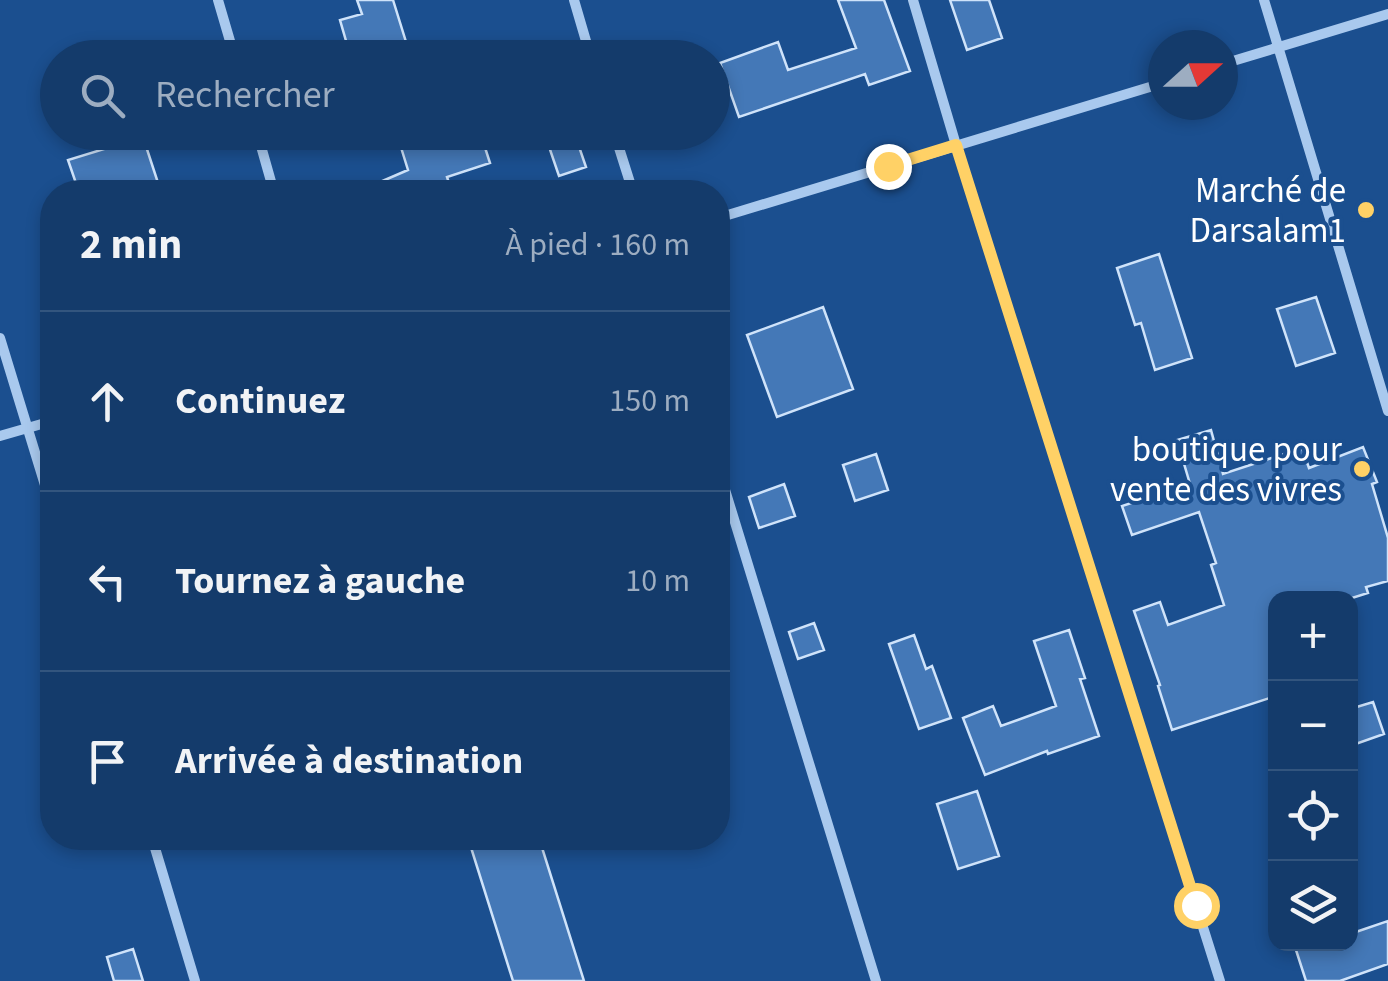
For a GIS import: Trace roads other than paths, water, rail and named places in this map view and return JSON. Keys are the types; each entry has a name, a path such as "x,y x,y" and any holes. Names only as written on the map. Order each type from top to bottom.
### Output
{"street":[{"path":"218,0 230,40"},
{"path":"574,0 586,40"},
{"path":"914,0 956,145 1220,981"},
{"path":"1264,0 1388,411"},
{"path":"1238,60 1388,14"},
{"path":"730,214 1148,87"},
{"path":"262,150 271,180"},
{"path":"620,150 629,180"},
{"path":"0,338 40,468"},
{"path":"0,436 40,424"},
{"path":"730,505 876,981"},
{"path":"156,850 195,981"}],"place":[{"name":"Marché de Darsalam1","path":"1366,210"},
{"name":"boutique pour vente des vivres","path":"1362,469"}]}
